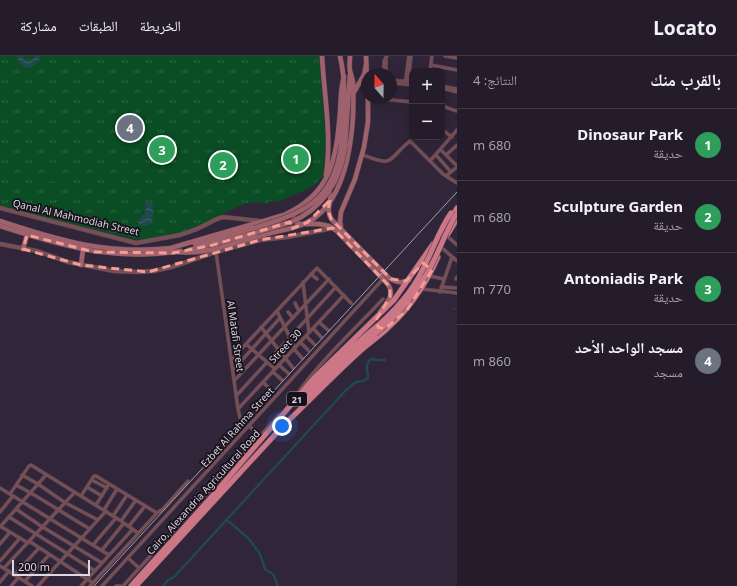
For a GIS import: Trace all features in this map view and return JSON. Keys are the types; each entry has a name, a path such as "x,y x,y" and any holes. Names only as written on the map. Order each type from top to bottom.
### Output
{"highway":[{"path":"293,416 313,392 392,313 410,290 423,268 442,228 457,203"},
{"name":"Cairo, Alexandria Agricultural Road","path":"131,586 215,493 315,377 394,300 421,264 457,208"},
{"path":"295,401 305,394 335,362 394,317 417,290 430,268 446,232 457,213"},
{"name":"Cairo, Alexandria Agricultural Road","path":"136,586 293,416 359,352 388,329 407,310 431,273 447,236 455,227 457,219"},
{"path":"421,264 428,264 431,273"},
{"path":"376,316 378,327 388,329"}],"main road":[{"path":"322,56 328,134 328,154 325,180 327,185 332,189 335,190 337,188"},
{"path":"0,221 58,240 92,247 125,250 171,248 199,244 295,220 320,203 336,180 343,161 344,77 340,56"},
{"path":"343,147 350,56"},
{"path":"366,56 366,68"},
{"path":"353,94 364,75 366,65"},
{"path":"178,252 191,253 204,251 265,234 288,230 304,224 319,215 337,188 346,168 349,155 352,131 353,94 353,82 350,71"},
{"path":"171,248 284,215 309,200 325,180 336,153 341,89 344,77"},
{"path":"342,230 340,221 341,212 354,182 363,155 368,122 368,104"},
{"path":"320,188 329,191 329,215 389,278 401,282 410,279"},
{"path":"294,210 293,214 296,222 300,224 319,224 333,228 340,233 390,287 391,295 389,300 376,316"},
{"path":"284,215 287,215 288,217 290,225 288,230"},
{"path":"0,226 60,245 83,250 128,254 178,252 208,246 254,230"},
{"path":"23,249 27,235"},
{"path":"81,265 83,250"}],"street":[{"path":"385,68 384,61 387,56"},
{"path":"397,82 408,83 410,56"},
{"path":"430,68 432,56"},
{"path":"445,56 457,58"},
{"path":"431,65 457,70"},
{"path":"445,87 457,89"},
{"path":"445,88 457,92"},
{"path":"397,100 409,102"},
{"path":"445,107 457,111"},
{"path":"430,161 457,130"},
{"path":"445,132 452,137"},
{"path":"363,155 380,161 387,161 394,158 409,142 411,142 446,176 457,183"},
{"path":"446,155 457,144"},
{"path":"453,148 456,152"},
{"path":"441,150 456,168 446,176"},
{"path":"436,155 451,172"},
{"name":"Qanal Al Mahmodiah Street","path":"0,208 136,243 176,236 197,229 224,217 249,221 264,221"},
{"path":"0,244 42,253 81,265 122,272 148,272 172,267 216,252 264,239 288,237 333,228"},
{"path":"447,236 457,245"},
{"path":"442,248 457,261"},
{"name":"Al Matafi Street","path":"216,252 238,409 240,418 243,422"},
{"path":"440,292 452,257"},
{"path":"231,360 316,268 318,268 351,303"},
{"path":"431,273 444,279"},
{"path":"311,274 317,279"},
{"path":"234,381 329,279"},
{"name":"Ezbet Al Rahma Street","path":"102,586 383,279"},
{"path":"303,282 308,334 314,344"},
{"path":"236,396 336,287"},
{"path":"441,287 457,288"},
{"path":"422,289 457,293"},
{"name":"Street 30","path":"238,409 344,295"},
{"path":"116,586 122,586 139,568 293,400 323,361 353,332 383,299"},
{"path":"295,303 299,312"},
{"path":"277,311 295,348 302,358"},
{"path":"288,312 293,318"},
{"path":"233,370 280,318"},
{"path":"319,322 328,330"},
{"path":"261,327 293,368"},
{"path":"313,328 321,337"},
{"path":"300,342 308,350"},
{"path":"246,344 267,362 282,380"},
{"path":"280,365 288,373"},
{"path":"263,382 272,390"},
{"path":"249,426 260,435"},
{"path":"0,512 12,495 16,485 28,466 31,466 123,522 138,533"},
{"path":"46,475 0,526 93,583"},
{"path":"22,476 98,520"},
{"path":"81,496 96,476 157,513"},
{"path":"93,478 107,488"},
{"path":"90,586 188,481"},
{"path":"96,506 109,484"},
{"path":"16,485 31,492 90,529"},
{"path":"87,487 102,496"},
{"path":"0,495 2,489 109,555"},
{"path":"38,586 98,520 118,489"},
{"path":"4,568 75,492"},
{"path":"93,545 115,517 127,495"},
{"path":"102,550 123,522 136,500"},
{"path":"129,526 145,506"},
{"path":"16,509 42,527 102,563"},
{"path":"9,517 95,571"},
{"path":"81,586 133,529"},
{"path":"0,544 10,532"},
{"path":"0,561 20,538"},
{"path":"14,575 38,548"},
{"path":"26,584 49,555"},
{"path":"128,558 139,568"},
{"path":"0,566 18,577 26,584 32,586"},
{"path":"0,582 9,571"},
{"path":"11,586 18,577"}],"highlighted area":[{"path":"330,200 328,210 331,219 391,279 406,281 423,263 432,270 407,310 385,329 378,327 376,320 390,297 390,287 333,228 260,240 148,272 81,265 23,249 27,235 94,252 173,253 213,245 290,222 291,229 308,222"}],"green space":[{"path":"0,56 319,56 326,142 323,177 313,186 276,203 275,200 268,202 268,204 249,203 230,210 194,229 149,239 134,239 0,206"},
{"path":"49,162 60,165 56,182 44,180"}],"water":[{"path":"17,56 23,56 25,60 29,61 33,59 34,56 41,56 37,64 29,68 24,67 18,61"},
{"path":"146,202 151,202 153,207 152,220 149,225 139,225 138,221 145,212"}],"waterway":[{"path":"163,586 168,580 174,577 346,390 356,382 363,381 368,378 367,368 369,361 371,359 377,360"},
{"path":"380,360 385,360"},
{"path":"226,520 249,539 260,554 265,569 273,574 278,586"}],"railway":[{"path":"94,586 457,192"}],"place":[{"name":"مسجد الواحد الأحد","path":"130,128"},
{"name":"Antoniadis Park","path":"162,150"},
{"name":"Dinosaur Park","path":"296,159"},
{"name":"Sculpture Garden","path":"223,165"}]}
